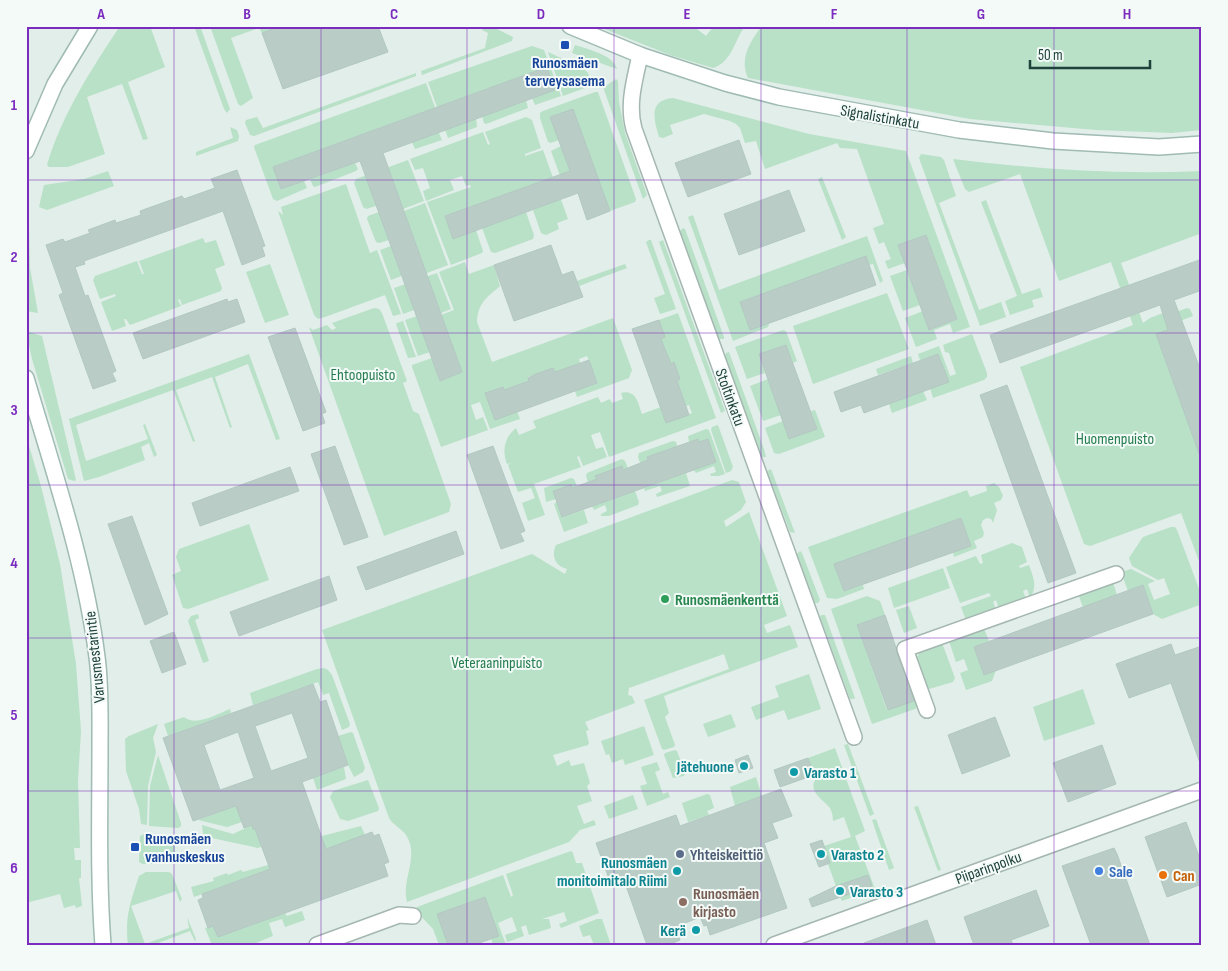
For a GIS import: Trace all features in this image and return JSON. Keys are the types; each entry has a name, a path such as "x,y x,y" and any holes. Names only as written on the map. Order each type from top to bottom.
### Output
{"street":[{"path":"26,151 55,84 90,26"},
{"name":"Signalistinkatu","path":"570,26 640,54 725,83 779,97 959,130 1053,141 1149,147 1202,144"},
{"name":"Stoltinkatu","path":"640,54 631,105 631,119 634,129 854,737"},
{"name":"Varusmestarintie","path":"26,378 73,540 90,611 98,659 100,708 100,894 103,945"},
{"path":"927,710 905,649 1116,574"},
{"name":"Piiparinpolku","path":"774,945 1202,790"},
{"path":"317,945 399,915 413,916"}],"green space":[{"path":"120,26 150,26 165,67 128,82 148,139 143,140 122,84 87,97 105,154 68,167 49,167 47,165 53,146 69,110"},
{"path":"194,26 200,26 230,109 227,113 224,109"},
{"path":"210,26 281,26 262,33 259,28 231,38 253,98 241,106 238,104"},
{"path":"485,26 491,26 513,37 512,41 422,75 421,71 485,48 488,33 482,30"},
{"path":"597,26 693,26 706,36 714,26 745,26 729,56 713,68 670,55"},
{"path":"762,26 1202,26 1202,130 1172,133 1096,130 970,119 748,78 745,57 753,38"},
{"path":"575,45 606,56 615,64 617,69 572,53"},
{"path":"532,46 544,50 561,96 535,105 532,98 555,90 547,67 445,104 476,118 477,127 448,138 428,82"},
{"path":"548,52 583,68 588,73 593,85 563,96"},
{"path":"416,73 416,76 254,136 250,135 245,123 246,120 257,117 263,128"},
{"path":"616,79 618,81 619,102 625,133 647,195 643,199 604,90 604,87"},
{"path":"426,83 443,129 438,131 442,140 415,149 412,142 426,111 273,167 281,189 304,181 307,188 277,201 273,199 254,147 255,145"},
{"path":"598,92 636,199 635,202 610,211 573,109 550,117 559,140 551,143 548,142 540,118 540,113 543,111"},
{"path":"673,98 809,134 906,151 970,327 953,333 950,324 934,330 937,339 916,347 905,318 923,311 930,330 957,319 926,235 899,245 905,263 888,269 885,261 891,259 884,242 879,244 873,228 884,224 857,149 840,148 837,143 765,169 756,141 745,143 740,128 730,121 704,114 670,125 673,134 663,138 659,137 655,118 656,107 665,100"},
{"path":"526,100 528,108 486,124 484,123 482,116"},
{"path":"526,117 532,120 541,148 525,154 525,156 543,150 568,219 557,223 559,229 546,235 541,233 533,210 555,201 547,179 445,216 453,239 476,230 483,251 451,265 427,202 471,187 470,185 466,186 462,176 450,180 454,190 426,201 423,191 430,188 423,168 415,170 410,159 483,132 488,145 490,144 485,132"},
{"path":"230,127 237,130 238,141 196,156 196,152 233,138"},
{"path":"561,146 577,191 566,192 551,151"},
{"path":"921,154 941,157 944,160 956,196 939,203 979,310 1001,302 1006,317 980,326 919,158"},
{"name":"Huomenpuisto","path":"953,159 1077,170 1202,171 1202,233 1121,263 1143,323 1163,313 1165,316 1187,308 1190,309 1193,316 1167,326 1168,330 1156,334 1202,461 1202,569 1181,513 1090,546 1084,544 1020,367 1133,325 1111,262 1059,281 1020,174 969,192 965,189"},
{"path":"408,160 424,201 403,209 391,175 376,206 366,209 363,207 354,183 356,179"},
{"path":"355,163 358,169 356,171 315,187 313,186 310,179"},
{"path":"108,171 114,186 47,210 39,207 44,185 84,179"},
{"path":"822,177 846,237 842,240 818,179"},
{"name":"Ehtoopuisto","path":"346,184 370,253 377,250 401,314 393,316 385,295 318,319 314,315 278,211 283,215 281,207"},
{"path":"986,200 1022,294 1040,288 1043,297 1032,300 1034,307 1010,315 1005,301 1017,296 981,202"},
{"path":"425,203 448,265 406,281 404,275 391,280 380,250 391,246 399,269 422,261 404,211"},
{"path":"379,212 389,240 379,243 376,242 367,219 368,216"},
{"path":"526,212 534,235 533,239 495,253 491,252 482,228"},
{"path":"693,215 719,290 867,236 883,281 880,283 873,264 869,265 866,257 740,302 750,330 768,323 769,325 733,341 688,217"},
{"path":"26,225 29,227 30,268 38,313 26,311"},
{"path":"683,228 685,229 724,339 719,339 680,231"},
{"path":"203,238 205,243 216,240 225,265 215,269 222,288 221,291 182,305 180,299 178,300 181,306 130,325 124,319 126,326 112,331 101,302 116,296 115,294 100,299 93,280 95,276 137,261 142,274 144,274 139,261"},
{"path":"651,240 676,309 660,314 654,298 665,294 646,242"},
{"path":"663,240 725,411 721,413 659,242"},
{"path":"465,262 469,274 494,265 500,286 481,305 477,322 492,362 613,318 632,370 629,378 577,397 575,391 597,382 587,356 579,359 580,363 555,372 553,368 528,377 529,381 504,390 502,387 486,393 495,420 517,411 520,419 490,429 480,402 471,405 476,420 483,417 488,430 441,447 412,365 432,358 440,381 462,372 441,315 454,310 439,272"},
{"path":"270,264 289,315 265,323 246,272"},
{"path":"625,264 627,268 579,286 577,281"},
{"path":"907,270 920,305 903,311 890,276"},
{"path":"437,273 451,309 441,313 428,279 414,310 403,314 394,288"},
{"path":"887,293 909,349 813,384 793,326"},
{"name":"Ehtoopuisto","path":"374,308 379,309 382,313 407,381 403,383 413,411 419,414 451,504 449,512 384,536 309,327 313,330 327,325 332,330 336,328 332,323"},
{"path":"678,313 716,418 609,457 600,432 591,435 596,449 603,447 607,457 583,466 579,456 577,457 581,467 534,484 545,515 528,521 522,503 535,498 531,488 518,492 508,465 511,463 507,464 504,449 509,436 516,428 519,435 536,428 533,421 598,397 601,403 610,399 612,403 623,399 621,393 626,392 636,398 642,414 661,407 667,423 692,413 689,405 686,406 677,381 680,379 674,362 671,364 661,339 665,337 659,320"},
{"path":"417,316 430,352 418,356 405,320"},
{"path":"403,321 416,357 408,358 396,324"},
{"path":"783,330 786,331 797,361 793,363 786,345 759,354 765,373 747,379 735,347"},
{"path":"26,331 42,336 76,480 74,481 68,479 32,359"},
{"path":"972,334 987,377 984,380 933,398 930,388 948,382 938,354 920,360 918,354 939,346 950,376 956,374 949,353 945,352 943,345"},
{"path":"729,352 766,457 762,457 725,356"},
{"path":"249,354 280,439 276,440 248,364 215,377 232,427 230,428 212,377 176,390 195,441 193,442 173,390 76,425 86,461 148,439 143,425 145,424 157,455 154,457 149,443 141,447 145,460 84,481 69,419"},
{"path":"911,356 913,363 878,375 876,369"},
{"path":"768,379 781,415 763,421 750,386"},
{"path":"923,391 927,400 892,413 889,404"},
{"path":"815,410 825,437 779,454 774,453 765,428 783,421 790,439 817,429 811,411"},
{"path":"718,425 733,467 731,471 726,473 711,430 712,427"},
{"path":"706,429 709,430 725,474 711,476 710,474 716,472 714,466 696,473 694,470 716,461 708,439 699,442 698,439 689,442 688,436"},
{"path":"26,436 41,486 60,564 76,664 81,731 78,781 80,848 74,848 75,860 81,860 81,878 79,878 82,906 76,908 75,905 64,908 60,894 26,903"},
{"path":"673,441 676,442 678,449 672,448 647,457 648,460 640,463 639,453"},
{"path":"622,459 628,468 623,470 621,467 596,476 597,479 588,482 587,473"},
{"path":"771,469 795,533 790,532 767,471"},
{"path":"686,473 690,486 657,497 656,494 662,491 660,486 645,491 644,488"},
{"path":"571,478 574,479 577,486 572,488 570,485 554,491 556,499 546,502 544,488"},
{"name":"Veteraaninpuisto","path":"732,480 739,482 746,502 741,510 724,521 726,527 749,512 787,616 764,625 767,633 790,625 798,647 664,696 669,713 665,717 675,745 664,750 644,700 729,669 724,654 629,688 628,695 632,696 635,703 585,722 589,730 586,731 588,745 553,755 557,766 569,760 571,766 584,763 590,783 587,786 592,801 577,806 584,824 594,820 596,825 580,830 569,842 407,902 406,885 411,860 410,843 406,835 389,818 322,630 532,554 565,574 567,569 560,566 554,557 556,545"},
{"path":"994,483 999,487 1003,496 1001,500 994,503 997,510 993,523 991,519 983,520 981,525 984,533 983,537 974,541 977,548 954,557 953,552 971,546 961,518 835,564 844,591 863,585 864,589 837,599 827,598 808,547 967,490 970,497 987,491 986,486"},
{"path":"635,491 639,502 638,505 609,516 601,516 601,514 607,511 605,505 594,510 592,506"},
{"path":"557,502 563,517 584,510 588,523 564,532 554,504"},
{"path":"249,524 269,580 188,609 183,608 172,575 181,571 176,557 179,549"},
{"path":"1175,527 1177,530 1202,597 1202,604 1162,619 1153,614 1143,586 1128,591 1121,572 1131,569 1155,581 1148,584 1154,600 1170,594 1164,578 1158,580 1132,566 1129,558 1143,537"},
{"path":"1012,543 1022,547 1027,562 1019,566 1020,568 1029,565 1032,574 1034,589 1030,598 1027,589 1023,591 1027,601 1000,611 996,600 993,602 997,612 967,623 961,607 991,596 989,593 960,603 946,567 976,556 980,564 983,563 981,555"},
{"path":"800,551 820,600 818,603 815,603 797,554"},
{"path":"943,568 950,588 894,608 888,588"},
{"path":"1112,579 1117,595 1083,607 1077,591"},
{"path":"867,596 880,601 885,615 857,625 887,710 915,700 910,684 918,706 915,709 872,724 831,609"},
{"path":"909,606 917,628 904,633 896,610"},
{"path":"198,614 199,618 195,620 209,661 203,663 188,621 191,616"},
{"path":"825,615 855,698 853,699 850,699 820,617"},
{"path":"983,626 989,641 974,647 984,675 996,670 992,681 966,690 960,673 968,670 964,659 956,662 948,638"},
{"path":"941,640 955,678 953,682 929,689 923,686 916,660 920,651"},
{"path":"324,668 332,675 350,724 349,727 342,730 329,693 323,695 318,682 253,705 250,693"},
{"path":"809,674 821,709 788,720 784,710 756,720 751,707 779,697 775,686"},
{"path":"1083,689 1095,724 1044,741 1033,707"},
{"path":"230,709 231,713 168,736 164,724 184,717 194,721 200,720"},
{"path":"731,714 736,727 708,737 703,724"},
{"path":"158,724 153,738 156,752 148,786 147,825 141,824 139,809 126,771 125,739"},
{"path":"644,726 654,755 625,765 623,759 612,763 609,754 606,755 601,741"},
{"path":"353,733 365,768 363,772 354,777 338,736"},
{"path":"848,744 874,814 870,816 844,745"},
{"path":"835,748 865,831 855,836 875,889 842,901 840,897 854,892 836,886 824,846 851,837 844,817 833,821 830,808 814,791 813,786 817,777 815,778 808,758"},
{"path":"675,750 685,773 684,776 673,778 664,755"},
{"path":"158,755 181,823 181,826 178,828 149,826 150,786"},
{"path":"657,762 660,770 655,772 663,794 668,792 670,797 647,806 640,786 647,784 641,767"},
{"path":"344,767 346,779 317,790 313,778"},
{"path":"756,777 762,796 735,806 730,787"},
{"path":"368,780 379,808 378,811 348,821 340,819 330,797 333,791"},
{"path":"707,794 710,795 714,808 707,811 709,815 688,822 682,803"},
{"path":"633,795 638,809 609,819 604,806"},
{"path":"252,800 240,817 242,822 227,827 198,820"},
{"path":"918,806 941,870 938,871 914,807"},
{"path":"876,819 894,868 889,870 872,820"},
{"path":"202,825 233,834 252,825 254,829 261,826 268,844 258,848 207,837 203,834"},
{"path":"361,826 365,835 326,849 322,836"},
{"path":"146,833 173,836 175,841 175,863 143,864 139,862 140,836"},
{"path":"571,851 576,863 582,863 599,913 561,928 559,924 567,921 564,912 542,919 549,919 551,928 529,935 526,925 521,927 524,936 507,942 505,935 517,931 512,917 498,923 506,945 493,945 491,938 499,936 484,897 437,914 448,945 439,945 433,929 416,911 417,907 503,875 511,897 513,895 506,874"},
{"path":"268,865 270,869 194,897 191,887 214,881 213,878 227,873 228,875 241,870 243,872"},
{"path":"146,872 169,872 172,874 182,899 180,902 176,891 131,906 145,944 189,928 187,917 196,939 195,941 190,931 153,945 128,945 127,926 131,902 139,876"},
{"path":"302,911 305,920 285,927 282,919 269,923 273,936 251,945 212,945 205,928 213,926 218,937 285,913 287,916"},
{"path":"602,919 611,945 594,945 590,935 583,937 579,926"}],"building":[{"path":"281,26 378,26 388,52 283,89 262,33"},
{"path":"547,67 555,90 383,153 462,372 440,381 360,161 281,189 273,167"},
{"path":"573,109 610,211 587,220 578,193 453,239 445,216 570,171 550,117"},
{"path":"739,140 751,174 688,197 675,163"},
{"path":"237,170 265,246 262,247 265,256 242,265 223,211 84,261 85,264 75,267 85,296 88,295 116,371 112,373 116,381 93,389 59,295 63,293 46,245 63,239 65,242 90,233 88,230 115,220 116,223 141,215 140,211 182,196 184,199 215,188 211,179"},
{"path":"789,190 805,231 739,255 724,214"},
{"path":"926,235 957,319 929,330 898,245"},
{"path":"551,245 562,275 573,271 583,297 514,321 494,265"},
{"path":"866,256 876,285 750,330 740,302"},
{"path":"1202,259 1202,290 1174,300 1202,374 1202,456 1200,456 1156,334 1168,330 1160,305 1000,363 990,335"},
{"path":"227,299 228,302 237,299 245,322 143,359 133,333"},
{"path":"659,320 665,337 661,339 671,364 674,362 680,379 677,381 689,415 666,423 632,329"},
{"path":"295,328 326,412 322,414 325,423 303,431 268,337"},
{"path":"786,345 817,429 789,439 759,354"},
{"path":"938,354 949,382 864,413 861,405 841,412 834,392"},
{"path":"589,360 597,383 495,420 485,393 503,387 504,390 529,381 528,378 553,368 555,372"},
{"path":"1007,385 1076,573 1048,583 980,395"},
{"path":"698,439 699,442 708,439 716,462 562,517 553,491 571,485 572,488 597,479 595,476 622,466 623,470 648,460 647,457"},
{"path":"335,446 368,537 344,545 311,454"},
{"path":"493,446 525,531 520,533 524,541 501,549 467,455"},
{"path":"290,467 299,491 200,526 192,503"},
{"path":"132,516 168,614 145,625 108,524"},
{"path":"961,518 971,546 844,591 834,564"},
{"path":"456,531 464,554 366,590 357,567"},
{"path":"329,576 337,600 239,636 230,612"},
{"path":"1143,585 1153,614 984,675 974,647"},
{"path":"885,615 914,701 888,710 857,625"},
{"path":"174,632 186,664 162,673 150,641"},
{"path":"1171,644 1175,655 1202,646 1202,763 1200,763 1171,683 1129,698 1116,664"},
{"path":"313,684 320,702 326,700 348,765 302,782 326,849 372,832 374,836 379,834 389,862 384,864 388,876 218,937 213,926 208,928 198,900 203,898 202,894 270,869 255,829 253,829 252,825 244,828 236,806 193,821 163,738","holes":["292,713 308,758 271,771 255,726","238,732 254,778 220,790 204,745"]},
{"path":"995,717 1010,756 962,774 948,735"},
{"path":"1102,745 1116,784 1068,802 1053,763"},
{"name":"Jätehuone","path":"748,755 753,768 739,773 735,760"},
{"name":"Varasto 1","path":"808,758 814,775 780,787 774,770"},
{"name":"Runosmäen monitoimitalo Riimi","path":"781,789 792,816 772,823 778,838 764,843 787,908 710,935 707,925 704,926 700,917 678,926 679,929 676,931 680,940 668,945 647,945 625,883 612,887 596,843 676,815 680,826"},
{"path":"1186,822 1202,864 1202,884 1167,897 1145,837"},
{"name":"Varasto 2","path":"822,840 830,863 819,867 810,844"},
{"path":"1114,848 1150,945 1091,945 1062,866"},
{"path":"868,875 872,886 812,907 809,899 836,886"},
{"path":"1036,890 1049,926 1011,940 1013,945 974,945 964,917"},
{"path":"485,897 499,936 474,945 448,945 437,914"},
{"path":"927,920 936,945 864,945 864,943"}],"place":[{"name":"Runosmäen terveysasema","path":"565,45"},
{"name":"Runosmäenkenttä","path":"665,599"},
{"name":"Jätehuone","path":"744,766"},
{"name":"Varasto 1","path":"794,772"},
{"name":"Runosmäen vanhuskeskus","path":"135,847"},
{"name":"Yhteiskeittiö","path":"680,854"},
{"name":"Varasto 2","path":"821,854"},
{"name":"Runosmäen monitoimitalo Riimi","path":"677,871"},
{"name":"Sale","path":"1099,871"},
{"name":"Can","path":"1163,875"},
{"name":"Varasto 3","path":"840,891"},
{"name":"Runosmäen kirjasto","path":"683,902"},
{"name":"Kerä","path":"696,930"}]}
